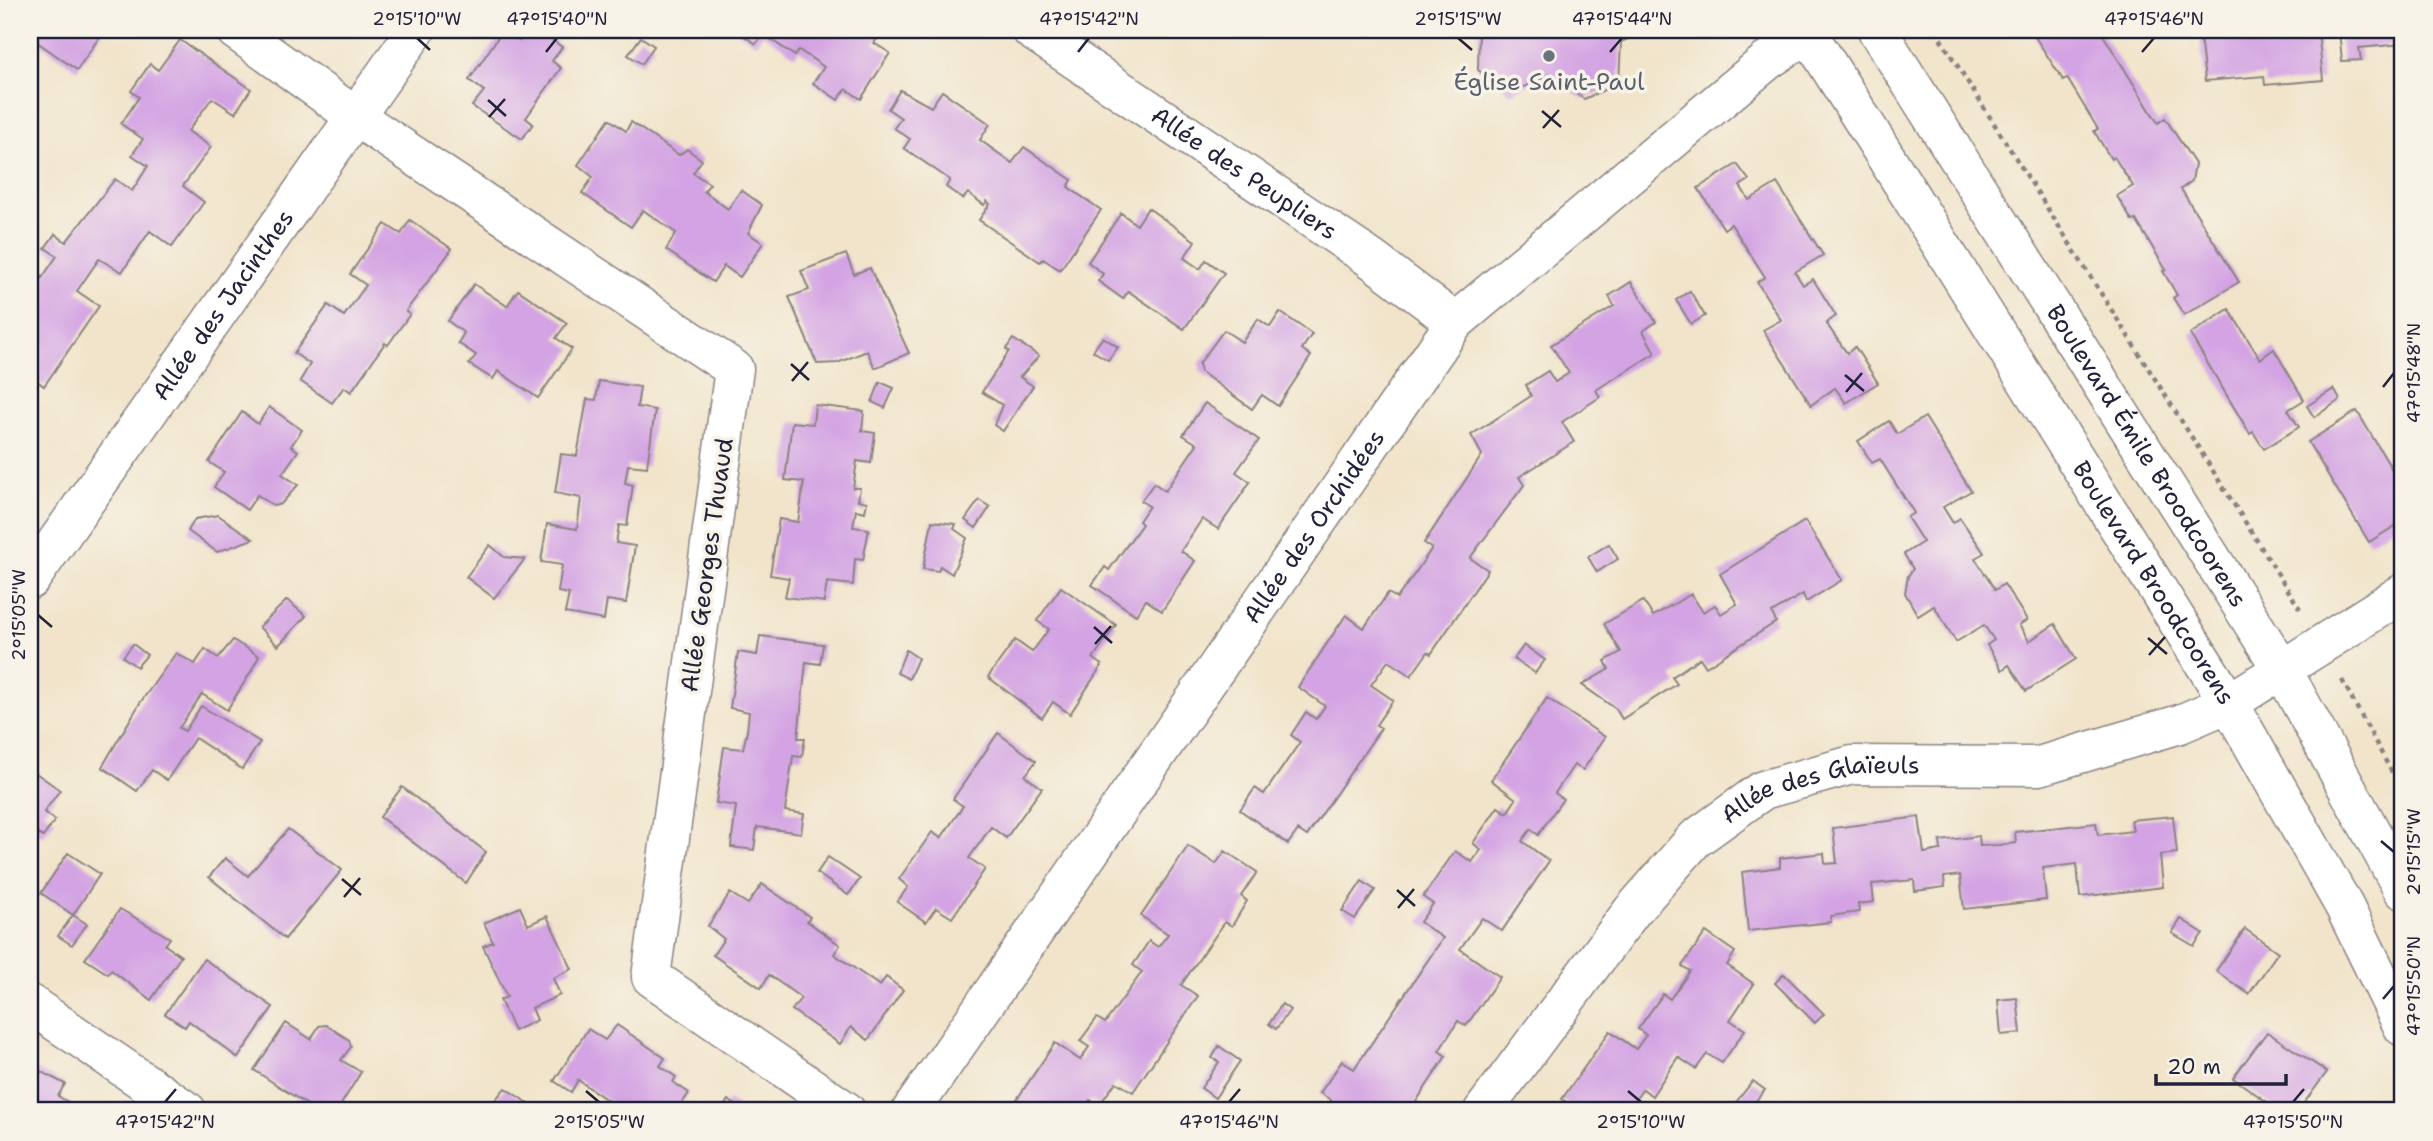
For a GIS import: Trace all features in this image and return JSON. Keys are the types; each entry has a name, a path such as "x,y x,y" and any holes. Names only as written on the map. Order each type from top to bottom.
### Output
{"street":[{"path":"235,30 356,117"},
{"name":"Allée des Jacinthes","path":"30,580 416,30"},
{"name":"Allée des Peupliers","path":"1031,30 1370,258 1455,322"},
{"name":"Boulevard Émile Broodcoorens","path":"1877,30 2283,671 2403,890"},
{"name":"Allée des Orchidées","path":"911,1111 1455,322 1767,61 1809,31"},
{"name":"Boulevard Broodcoorens","path":"1809,31 2229,703 2344,906 2403,1027"},
{"name":"Allée Georges Thuaud","path":"356,117 734,369 651,977 846,1111"},
{"name":"Allée des Glaïeuls","path":"1483,1111 1632,911 1677,859 1695,839 1763,790 1852,765 2039,766 2180,724 2229,703 2403,593"},
{"path":"30,1004 187,1111"}],"path":[{"path":"1935,30 2323,645 2403,793"}],"building":[{"path":"30,30 103,32 77,70 30,37"},
{"path":"503,30 519,41 526,30 538,30 562,47 552,61 561,68 526,118 533,124 522,139 472,106 484,91 469,80"},
{"path":"735,30 884,30 874,43 890,53 861,99 846,89 838,100 813,83 824,67 799,50 795,56 763,34 756,44"},
{"name":"Église Saint-Paul","path":"1479,30 1647,30 1621,42 1619,83 1584,99 1549,75 1511,93 1478,70"},
{"path":"2038,30 2100,30 2158,123 2165,118 2195,164 2192,181 2181,189 2239,282 2184,315 2173,298 2177,295 2163,271 2166,270 2136,220 2132,221 2117,196 2133,186 2114,157 2111,159 2094,131 2098,129 2067,78 2063,80 2035,37"},
{"path":"2227,30 2318,30 2323,80 2265,85 2264,76 2205,81 2200,35 2227,33"},
{"path":"2339,30 2403,30 2403,44 2359,48 2361,60 2342,61"},
{"path":"641,37 654,46 642,64 628,55"},
{"path":"180,40 251,89 235,113 212,98 188,131 211,147 183,186 204,202 172,247 150,231 122,272 99,259 77,291 99,306 44,386 30,376 30,304 35,297 31,294 57,256 45,248 55,234 66,242 115,179 132,191 148,166 132,155 143,139 121,124 139,97 131,91 150,64 158,70"},
{"path":"900,90 931,107 942,91 990,124 980,140 1012,163 1024,147 1072,180 1068,187 1101,210 1060,270 1043,259 1040,262 979,220 990,204 987,201 984,205 968,193 963,199 946,187 950,180 904,148 910,139 894,128 901,118 888,109"},
{"path":"609,119 626,131 631,122 679,155 687,149 702,160 693,173 710,184 704,191 728,209 741,190 762,205 748,233 763,243 740,277 724,266 713,282 666,250 676,233 643,210 631,227 582,193 593,177 578,165"},
{"path":"1737,164 1749,180 1740,186 1749,200 1777,183 1823,255 1795,272 1803,285 1813,279 1836,316 1826,323 1847,353 1855,347 1878,383 1846,403 1835,388 1811,405 1763,330 1781,320 1757,282 1765,277 1731,224 1724,229 1698,188"},
{"path":"1148,208 1195,241 1184,258 1200,269 1206,260 1224,273 1184,329 1128,291 1123,299 1098,281 1103,274 1088,262 1121,213 1137,225"},
{"path":"410,220 452,249 406,311 410,314 388,345 385,343 351,392 344,387 332,403 300,381 310,364 294,353 328,305 344,316 366,285 350,274 385,224 401,234"},
{"path":"846,254 854,274 870,268 909,353 875,368 867,351 837,363 817,364 789,297 809,290 801,271"},
{"path":"1631,282 1656,322 1643,331 1655,353 1596,390 1600,397 1562,422 1574,442 1519,477 1524,485 1470,558 1488,570 1431,654 1428,652 1411,676 1388,661 1371,685 1393,700 1376,725 1381,728 1307,836 1298,830 1288,844 1240,810 1255,788 1264,794 1300,742 1291,735 1306,712 1316,719 1325,706 1298,687 1346,615 1364,628 1388,593 1397,598 1416,572 1432,548 1424,543 1482,455 1471,435 1531,396 1526,385 1548,371 1555,382 1569,373 1551,345 1614,306 1609,296"},
{"path":"474,284 507,306 518,290 567,323 556,338 572,349 538,398 498,371 493,379 469,364 476,355 458,343 464,333 448,321"},
{"path":"1690,291 1705,316 1691,324 1676,300"},
{"path":"2229,309 2260,359 2274,349 2304,400 2288,410 2299,427 2264,449 2253,432 2250,434 2190,334"},
{"path":"1280,312 1312,334 1302,349 1311,356 1278,406 1262,395 1252,409 1201,372 1199,364 1224,330 1242,342 1258,319 1270,327"},
{"path":"1103,337 1118,347 1108,360 1093,351"},
{"path":"1013,339 1039,356 1020,377 1033,386 1003,431 994,425 1002,405 982,392 1009,351 1006,349"},
{"path":"599,381 640,387 637,407 655,410 647,467 628,465 625,483 633,485 627,526 619,525 616,543 635,546 626,603 607,600 604,620 565,613 569,594 558,592 562,565 541,562 547,524 577,529 581,498 555,493 561,454 577,456 587,399 596,400"},
{"path":"880,382 894,388 885,408 872,402"},
{"path":"2334,389 2340,400 2314,417 2307,406"},
{"path":"1205,403 1259,440 1236,472 1250,482 1218,529 1202,519 1181,551 1195,561 1162,611 1146,600 1136,615 1092,585 1105,567 1109,570 1142,524 1139,521 1149,506 1141,501 1154,483 1165,491 1197,444 1183,435"},
{"path":"815,405 864,411 862,431 875,433 871,463 857,461 853,488 860,488 858,500 867,502 865,512 856,510 853,527 869,529 863,560 855,559 853,585 827,582 824,602 785,597 789,578 770,575 779,519 798,522 801,503 804,482 785,480 792,422 813,424"},
{"path":"269,407 302,430 291,446 298,451 282,474 298,485 281,504 274,506 257,495 247,510 214,487 224,472 209,462 242,412 258,424"},
{"path":"2357,411 2403,488 2403,521 2369,542 2308,442"},
{"path":"1925,417 1971,491 1943,507 1953,523 1960,518 1984,553 1975,558 1995,590 2004,584 2027,620 2019,625 2029,641 2055,624 2076,659 2026,691 2009,665 2002,670 1987,645 1994,640 1984,625 1956,642 1934,606 1918,616 1905,593 1908,576 1913,569 1904,554 1923,542 1907,517 1914,513 1880,459 1872,463 1858,441 1889,421 1897,434"},
{"path":"979,500 990,507 976,528 965,520"},
{"path":"218,515 253,539 217,552 188,531 195,519"},
{"path":"932,521 956,524 954,529 967,538 952,574 940,566 938,571 923,569"},
{"path":"1805,521 1842,580 1806,602 1803,594 1772,613 1776,622 1706,667 1700,658 1672,677 1677,684 1622,719 1616,709 1582,685 1609,669 1605,661 1621,652 1604,624 1643,601 1653,616 1691,594 1703,612 1715,605 1721,614 1737,604 1720,574"},
{"path":"1609,544 1618,559 1597,572 1588,557"},
{"path":"490,545 504,557 525,559 494,598 466,577"},
{"path":"1061,587 1116,625 1093,658 1102,665 1070,714 1053,702 1042,718 988,677 1015,640 1032,652 1049,629 1037,621"},
{"path":"287,600 306,616 278,646 259,627"},
{"path":"760,636 823,644 820,664 806,662 798,738 805,738 802,757 793,756 785,811 804,814 801,833 757,827 754,850 731,847 736,806 716,803 724,747 743,749 747,731 749,712 730,708 738,652 757,655"},
{"path":"233,640 259,656 252,670 227,710 202,694 179,728 185,731 201,706 260,742 242,769 195,738 167,780 152,770 137,791 102,767 140,703 176,653 195,664 205,649 218,658"},
{"path":"133,644 147,655 137,667 123,657"},
{"path":"1524,645 1545,660 1535,673 1514,659"},
{"path":"906,650 918,658 909,679 897,673"},
{"path":"1547,698 1605,737 1583,770 1574,765 1555,793 1563,799 1538,835 1531,829 1522,841 1549,861 1502,931 1482,918 1460,949 1500,977 1466,1026 1458,1021 1439,1051 1446,1056 1410,1111 1325,1111 1332,1101 1320,1093 1342,1061 1354,1069 1443,938 1420,922 1433,904 1423,897 1455,851 1472,862 1481,850 1473,843 1498,807 1507,813 1516,799 1491,780"},
{"path":"998,733 1036,761 1025,776 1042,788 1006,838 991,827 969,858 985,869 952,918 936,908 926,922 897,902 908,887 899,879 932,832 941,838 963,806 953,799"},
{"path":"30,769 60,790 44,812 55,820 43,837 34,831 30,838"},
{"path":"402,787 486,852 466,883 380,817"},
{"path":"2173,816 2177,853 2160,855 2163,887 2080,897 2077,864 2043,868 2046,900 1964,909 1960,875 1944,877 1945,887 1915,891 1914,880 1872,884 1874,902 1858,904 1859,912 1831,916 1831,922 1748,931 1742,872 1780,867 1780,858 1824,853 1825,864 1837,863 1833,828 1919,817 1924,853 1941,850 1940,841 1979,836 1980,846 1999,845 2016,843 2015,832 2096,823 2098,835 2133,831 2131,820"},
{"path":"288,829 342,870 285,939 209,877 225,858 248,876"},
{"path":"1188,846 1216,864 1225,851 1257,872 1241,896 1247,901 1232,926 1225,922 1181,985 1198,996 1133,1092 1116,1082 1099,1105 1090,1100 1083,1111 1009,1111 1055,1043 1080,1060 1089,1047 1080,1041 1097,1018 1105,1023 1142,972 1133,965 1149,941 1158,947 1168,934 1141,916"},
{"path":"68,853 100,874 73,915 41,893"},
{"path":"828,857 860,879 848,895 817,873"},
{"path":"1362,881 1375,890 1355,919 1342,911"},
{"path":"762,884 810,917 807,921 840,945 834,954 880,986 886,977 903,990 868,1040 851,1027 840,1044 792,1010 801,998 769,975 761,988 713,955 724,939 708,926 730,893 748,904"},
{"path":"520,907 528,925 547,916 572,969 553,978 560,995 532,1008 537,1020 514,1031 500,1000 507,997 483,946 493,942 484,923"},
{"path":"120,909 170,938 165,945 181,956 151,1000 111,970 108,974 85,959"},
{"path":"73,915 87,924 72,945 58,936"},
{"path":"2181,919 2203,933 2194,946 2172,933"},
{"path":"2245,929 2278,952 2249,994 2216,971"},
{"path":"1706,932 1735,952 1727,965 1754,984 1730,1020 1745,1030 1722,1063 1707,1054 1696,1069 1678,1057 1652,1096 1643,1089 1635,1100 1651,1111 1579,1111 1562,1099 1610,1031 1636,1049 1646,1035 1638,1029 1663,994 1670,999 1690,971 1682,966"},
{"path":"204,959 273,1007 238,1058 189,1021 185,1027 165,1014"},
{"path":"1784,974 1824,1014 1815,1023 1775,983"},
{"path":"2017,998 2021,1033 2001,1035 1998,1000"},
{"path":"1282,1004 1290,1010 1276,1029 1269,1024"},
{"path":"286,1023 311,1039 319,1026 326,1025 349,1040 351,1047 341,1060 361,1072 337,1111 310,1111 312,1108 254,1070"},
{"path":"617,1025 665,1058 660,1066 676,1077 673,1082 689,1093 677,1111 623,1111 578,1080 571,1092 554,1081 588,1029 605,1040"},
{"path":"2267,1032 2327,1072 2298,1111 2280,1111 2233,1078"},
{"path":"1219,1046 1240,1061 1215,1098 1201,1088 1219,1062 1212,1058"},
{"path":"30,1066 65,1084 58,1096 74,1106 71,1111 30,1111"},
{"path":"1753,1081 1765,1090 1747,1111 1729,1111"},
{"path":"505,1088 528,1103 523,1111 486,1111"},
{"path":"728,1100 745,1111 721,1111"}],"place":[{"name":"Église Saint-Paul","path":"1549,56"}]}
